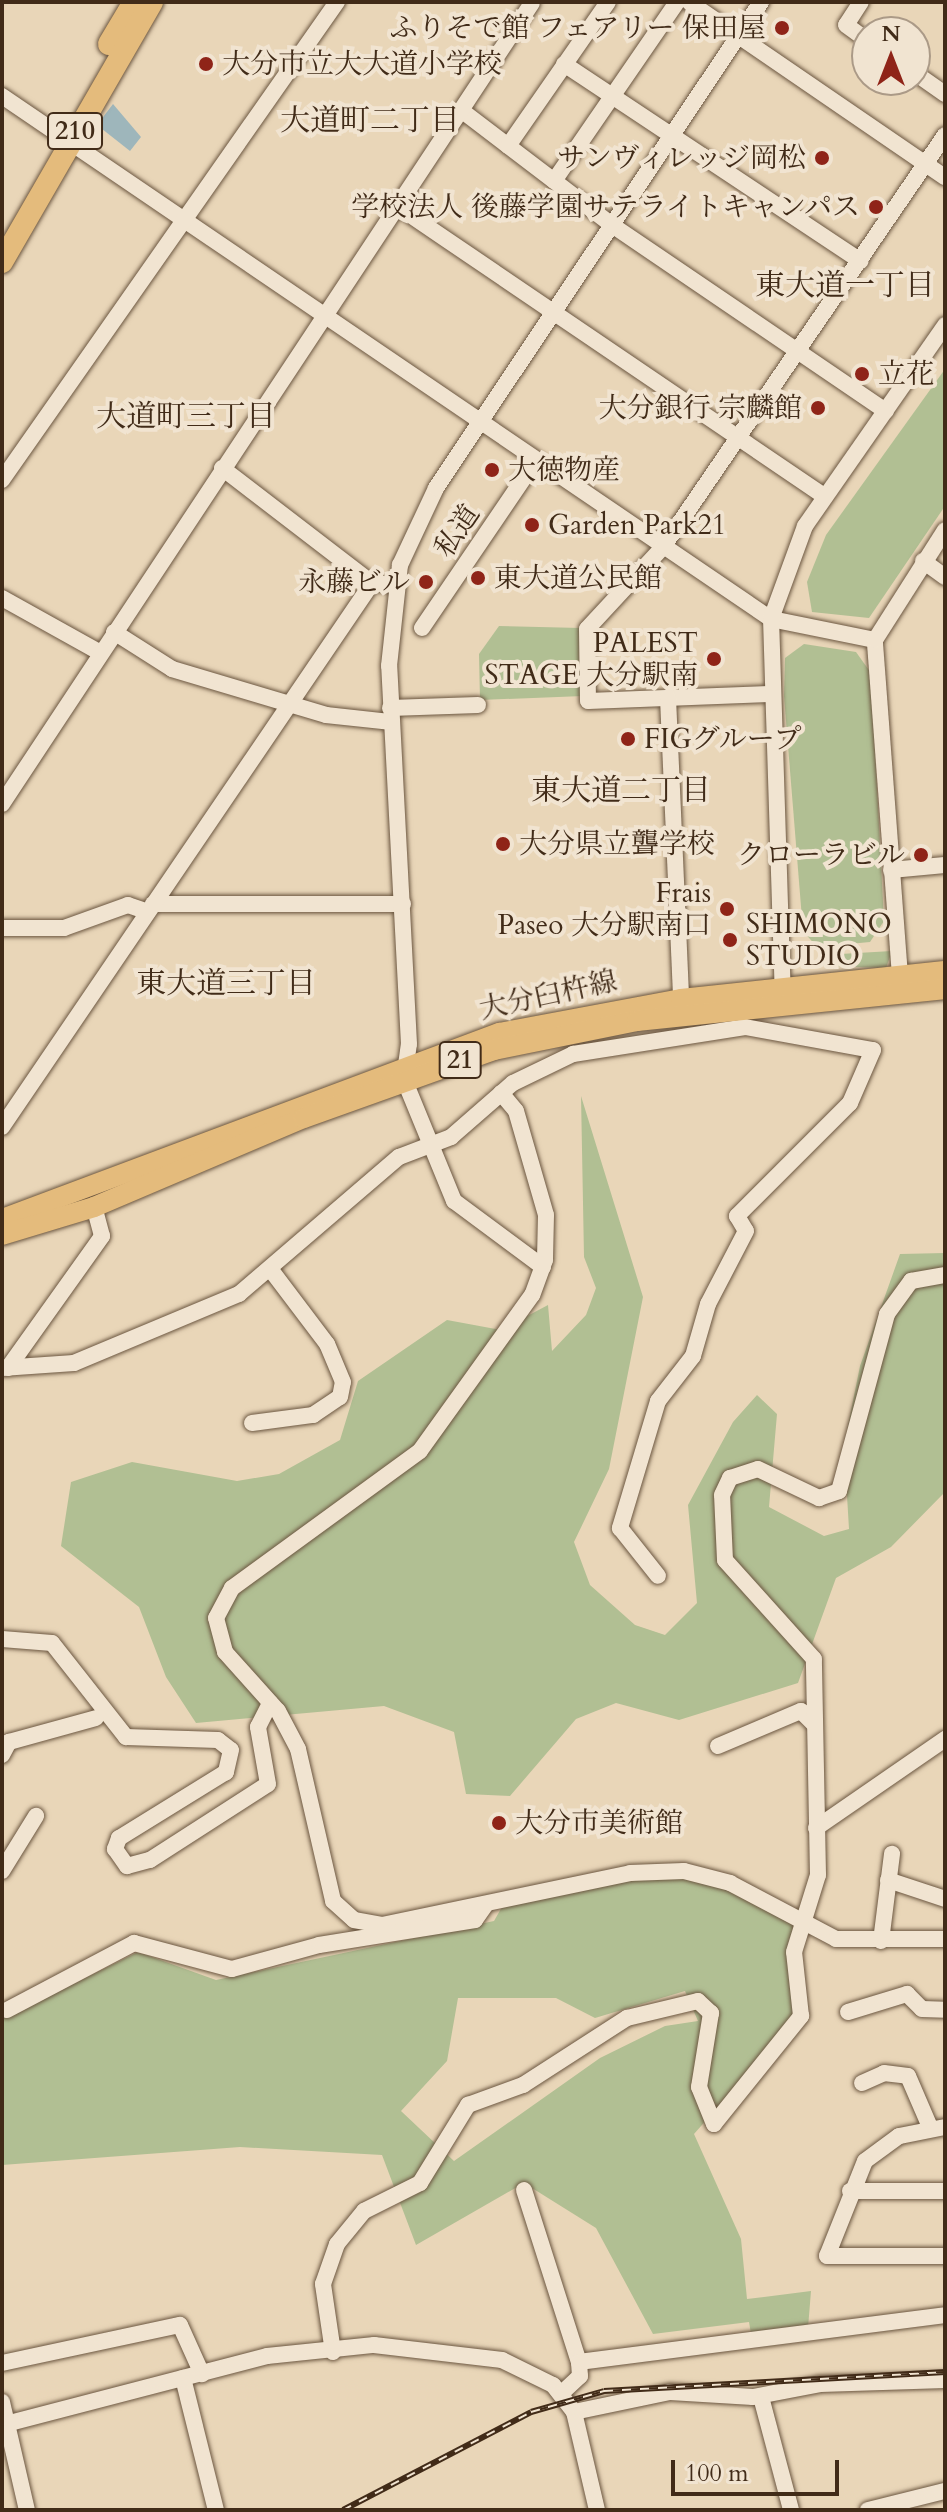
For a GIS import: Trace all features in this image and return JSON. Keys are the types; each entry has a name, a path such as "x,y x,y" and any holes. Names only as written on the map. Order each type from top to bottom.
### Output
{"highway":[{"name":"210","path":"2,262 62,138 134,2"},
{"name":"210","path":"2,233 152,2"}],"main road":[{"name":"大分臼杵線","path":"2,1235 94,1207 404,1071 608,1026 945,971"},
{"name":"大分臼杵線","path":"2,1219 539,1023 681,999 945,989"}],"street":[{"path":"2,480 337,2"},
{"path":"2,804 532,2"},
{"path":"508,146 608,2"},
{"path":"554,181 677,2"},
{"path":"689,2 945,177"},
{"path":"543,1267 457,1205 428,1145 404,1071 403,904 390,715 397,585 412,528 761,2"},
{"path":"564,64 861,261"},
{"path":"2,96 320,319 771,619 875,640"},
{"path":"461,110 612,225 886,411"},
{"path":"769,694 588,701 587,629 663,547 945,135"},
{"path":"397,206 824,496"},
{"path":"783,996 769,694 771,619 792,552 824,496 945,325"},
{"name":"私道","path":"422,628 535,462"},
{"path":"222,468 372,583 397,585"},
{"path":"900,976 875,640 945,530"},
{"path":"923,561 945,577"},
{"path":"2,1127 372,583"},
{"path":"2,598 101,653"},
{"path":"114,632 172,669 291,705 390,715 478,705"},
{"path":"668,698 681,999"},
{"path":"891,870 945,865"},
{"path":"2,928 64,928 128,905 151,908 403,904"},
{"path":"5,1368 58,1368 150,1336 239,1294 271,1270 399,1157 451,1137 501,1093 573,1054 728,1028 791,1031 873,1050 850,1103 737,1216 746,1231 708,1304 693,1356 658,1401 620,1528 658,1576"},
{"path":"501,1093 516,1111 545,1205 543,1267 520,1316 420,1451 222,1600 221,1644 270,1703 302,1761 337,1908 354,1920 382,1925 630,1873 684,1871 730,1883 836,1939 945,1939"},
{"path":"5,1368 102,1236 94,1207"},
{"path":"252,1423 313,1415 340,1397 343,1382 327,1344 271,1270"},
{"path":"333,2352 323,2284 337,2244 364,2211 420,2183 468,2105 523,2085 627,2018 698,2001 711,2013 699,2087 714,2124 755,2081 806,2007 794,1952 807,1924 818,1875 812,1651 725,1560 722,1495 730,1478 758,1469 819,1498 839,1491 887,1314 911,1281 945,1275"},
{"path":"3,1642 52,1643 126,1737 218,1740 231,1750 226,1772 119,1838 115,1849 127,1866 150,1860 268,1784 258,1727 270,1703"},
{"path":"718,1746 801,1711 814,1724"},
{"path":"2,1755 9,1742 96,1718"},
{"path":"816,1828 945,1739"},
{"path":"2,1871 36,1816"},
{"path":"881,1941 892,1854"},
{"path":"888,1880 945,1899"},
{"path":"7,2010 134,1943 232,1969 319,1945 475,1920 486,1904"},
{"path":"848,2012 907,1994 922,2009 945,2010"},
{"path":"862,2083 884,2073 908,2076 938,2127 876,2150 850,2191 827,2256 945,2256"},
{"path":"524,2190 579,2362 580,2376 561,2394"},
{"path":"850,2191 945,2191"},
{"path":"579,2362 945,2315"},
{"path":"2,2363 180,2325 202,2374"},
{"path":"3,2425 267,2356 333,2352 374,2345 502,2360 561,2394 574,2412 597,2510"},
{"path":"183,2378 216,2510"},
{"path":"574,2412 670,2392 761,2397 805,2386 945,2380"},
{"path":"761,2397 791,2510"},
{"path":"2,2402 3,2425 27,2510"},
{"path":"868,2510 889,2508 945,2491"}],"green space":[{"path":"945,369 945,506 869,618 812,612 807,582 826,535"},
{"path":"499,626 581,628 583,696 480,700 479,654"},
{"path":"804,644 856,652 871,673 884,921 870,942 817,947 803,931 784,696 785,658"},
{"path":"892,951 886,968 823,966 823,955"},
{"path":"581,1096 643,1297 609,1469 574,1542 590,1585 635,1625 665,1635 697,1603 688,1505 733,1422 757,1395 777,1414 769,1507 824,1536 849,1529 844,1445 860,1366 900,1254 945,1253 945,1492 891,1547 836,1578 798,1683 679,1720 616,1703 576,1719 510,1796 466,1794 454,1732 384,1706 196,1723 166,1677 139,1607 61,1546 71,1482 132,1462 237,1481 279,1474 340,1440 358,1381 447,1320 501,1330 548,1305 552,1351 586,1315 596,1288 584,1257"},
{"path":"685,1876 725,1886 796,1923 798,2016 694,2134 741,2239 747,2299 811,2291 808,2328 751,2334 749,2322 653,2334 596,2228 524,2183 416,2245 382,2155 240,2147 2,2165 2,2019 138,1952 216,1980 494,1921 502,1907 631,1878","holes":["685,1991 698,2021 665,2026 600,2058 454,2161 401,2111 447,2061 458,1998 556,1998 595,2018"]}],"water":[{"path":"113,104 141,137 130,151 97,125"}],"railway":[{"path":"343,2510 531,2412 604,2391 945,2372"}],"place":[{"name":"ふりそで館 フェアリー 保田屋","path":"782,28"},
{"name":"大分市立大大道小学校","path":"206,64"},
{"name":"サンヴィレッジ岡松","path":"822,158"},
{"name":"学校法人 後藤学園サテライトキャンパス","path":"876,207"},
{"name":"立花","path":"862,374"},
{"name":"大分銀行 宗麟館","path":"818,408"},
{"name":"大徳物産","path":"492,470"},
{"name":"Garden Park21","path":"532,525"},
{"name":"東大道公民館","path":"478,578"},
{"name":"永藤ビル","path":"426,582"},
{"name":"PALEST STAGE 大分駅南","path":"714,659"},
{"name":"FIGグループ","path":"628,739"},
{"name":"大分県立聾学校","path":"503,844"},
{"name":"クローラビル","path":"921,855"},
{"name":"Frais Paseo 大分駅南口","path":"727,909"},
{"name":"SHIMONO STUDIO","path":"730,940"},
{"name":"大分市美術館","path":"499,1823"}],"district":[{"name":"大道町二丁目","path":"370,121"},
{"name":"東大道一丁目","path":"845,286"},
{"name":"大道町三丁目","path":"186,417"},
{"name":"東大道二丁目","path":"621,791"},
{"name":"東大道三丁目","path":"226,984"}]}
